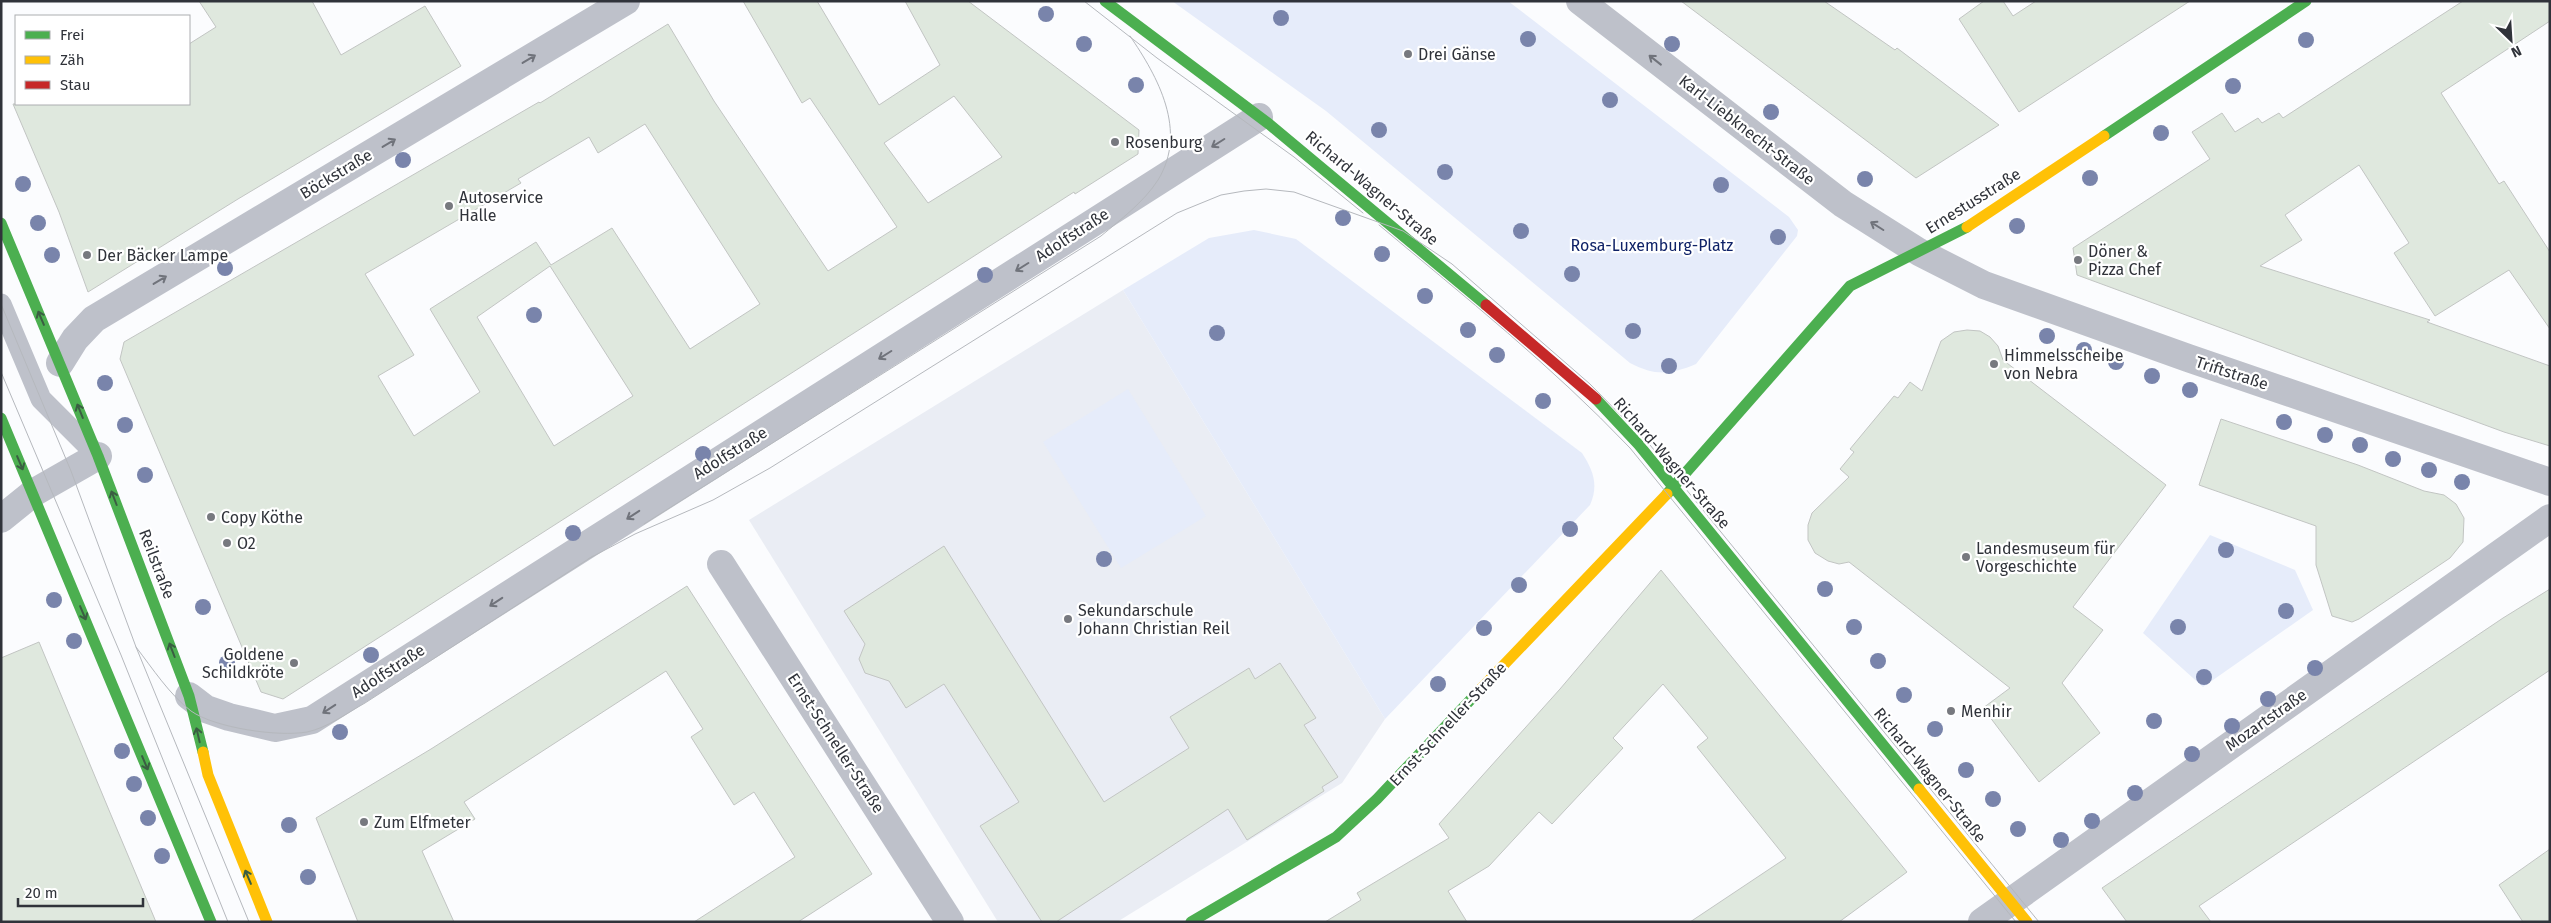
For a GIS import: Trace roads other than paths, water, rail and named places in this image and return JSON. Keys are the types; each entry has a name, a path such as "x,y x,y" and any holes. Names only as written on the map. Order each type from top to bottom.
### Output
{"street":[{"name":"Böckstraße","path":"60,363 75,340 94,319 626,1"},
{"name":"Richard-Wagner-Straße","path":"1105,1 1259,117 1506,321 1592,395 1639,445 2020,912"},
{"name":"Karl-Liebknecht-Straße","path":"1580,1 1843,204 1919,252"},
{"name":"Ernestusstraße","path":"1673,487 1850,286 1960,232 2306,1"},
{"name":"Adolfstraße","path":"189,696 206,709 229,718 275,728 312,720 1259,117"},
{"name":"Reilstraße","path":"1,223 98,456 189,696 208,775 267,922"},
{"name":"Triftstraße","path":"1919,252 2003,291 2188,358 2550,482"},
{"path":"1,418 211,922"},
{"path":"1,519 33,493 98,456"},
{"name":"Ernst-Schneller-Straße","path":"1191,922 1336,837 1377,799 1673,487"},
{"name":"Mozartstraße","path":"1982,922 2020,912 2550,518"},
{"name":"Ernst-Schneller-Straße","path":"721,564 946,920"}],"lane":[{"path":"1,304 41,399 98,456"}],"tram line":[{"path":"1084,1 1157,58 1294,157 1363,213"},
{"path":"644,524 1101,236 1139,203 1158,180 1167,161 1170,143 1170,124 1166,105 1159,87 1130,36"},
{"path":"588,559 635,534 713,500 770,468 1177,213 1221,195 1266,189 1294,192 1403,231 1452,264 1590,384 1650,445 2039,922"},
{"path":"1379,225 1539,360 1630,448 2016,922"},
{"path":"1,304 71,471 136,647 249,922"},
{"path":"1,372 121,655 228,922"},
{"path":"136,647 176,697 191,711 202,717 247,730 280,733 307,732 329,724 365,703 593,556"}],"place":[{"name":"Drei Gänse","path":"1408,54"},
{"name":"Rosenburg","path":"1115,142"},
{"name":"Autoservice Halle","path":"449,206"},
{"name":"Der Bäcker Lampe","path":"87,255"},
{"name":"Döner & Pizza Chef","path":"2078,260"},
{"name":"Himmelsscheibe von Nebra","path":"1994,364"},
{"name":"Copy Köthe","path":"211,517"},
{"name":"O2","path":"227,543"},
{"name":"Landesmuseum für Vorgeschichte","path":"1966,557"},
{"name":"Sekundarschule Johann Christian Reil","path":"1068,619"},
{"name":"Goldene Schildkröte","path":"294,663"},
{"name":"Menhir","path":"1951,711"},
{"name":"Zum Elfmeter","path":"364,822"}],"park label":[{"name":"Rosa-Luxemburg-Platz","path":"1652,245"}]}
